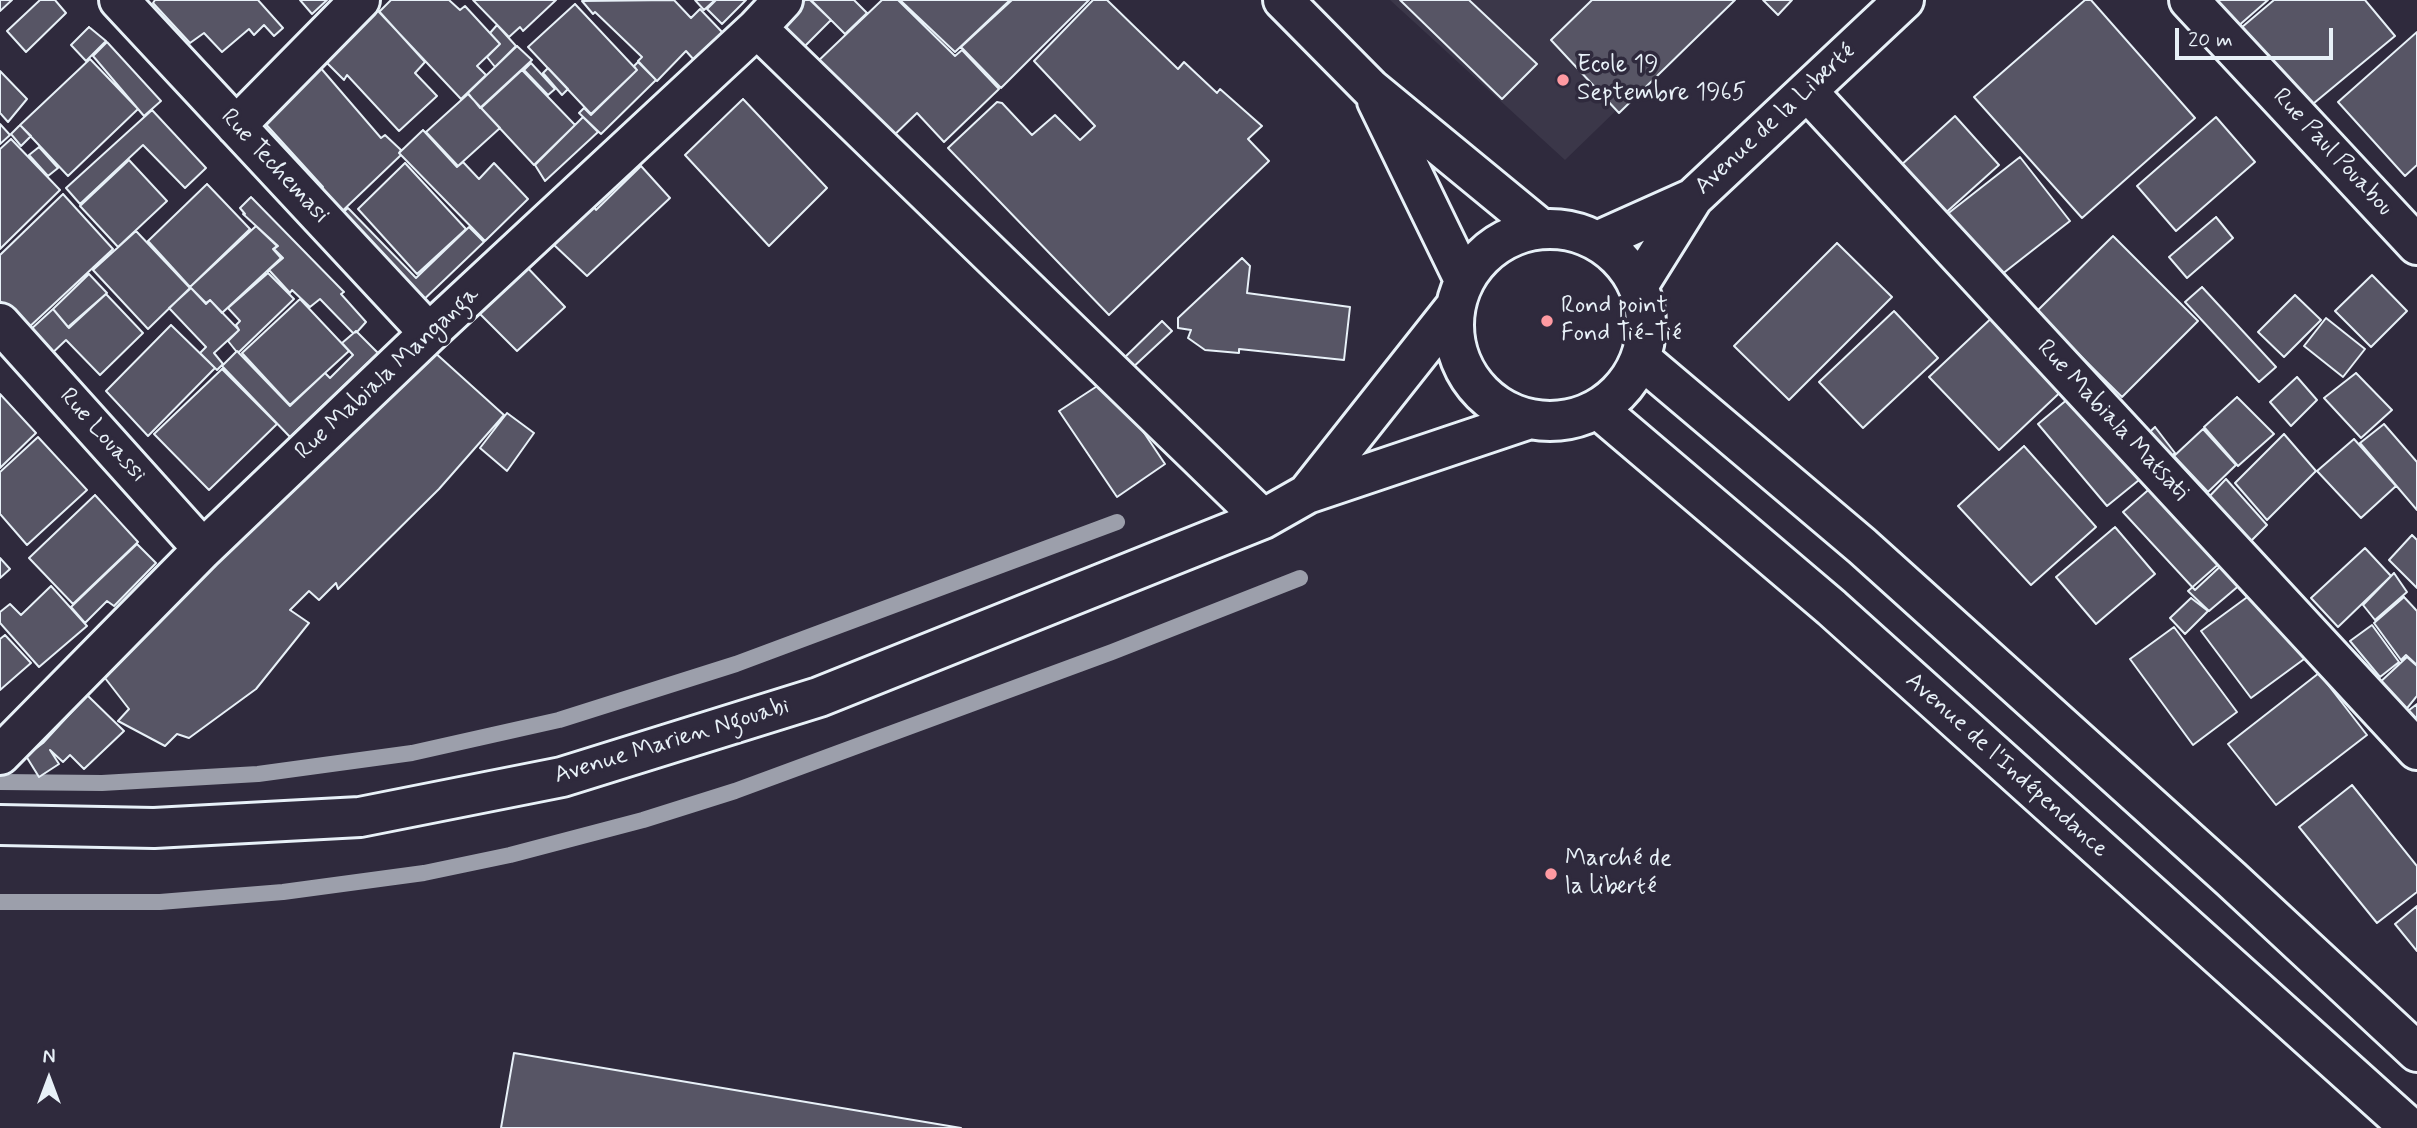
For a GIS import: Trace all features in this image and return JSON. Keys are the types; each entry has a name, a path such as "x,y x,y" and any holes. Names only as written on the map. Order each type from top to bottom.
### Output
{"street":[{"name":"Rue Techemasi","path":"119,0 429,334"},
{"path":"236,126 360,0"},
{"name":"Rue Mabiala Manganga","path":"5,742 203,549 757,28 783,0"},
{"path":"1283,0 1371,89 1541,229"},
{"name":"Avenue de la Liberté","path":"1638,286 1693,198 1904,0"},
{"name":"Rue Paul Pouabou","path":"2189,0 2417,245"},
{"path":"757,28 1263,519"},
{"path":"1371,89 1460,294"},
{"name":"Rue Mabiala Matsati","path":"1807,91 2417,750"},
{"path":"1597,241 1693,198"},
{"path":"1541,229 1569,231 1597,241 1621,260 1638,286 1646,321 1641,359 1631,379 1616,396 1598,409 1564,420 1530,419 1502,409 1478,391 1462,366 1454,337 1460,294 1483,255 1510,238 1541,229"},
{"name":"Avenue Marien Ngouabi","path":"1307,494 1460,294"},
{"name":"Rue Louassi","path":"0,323 203,549"},
{"path":"1641,359 1862,546 2231,879 2417,1052"},
{"name":"Avenue de l'Indépendance","path":"1598,409 1832,608 2410,1128"},
{"name":"Avenue Marien Ngouabi","path":"0,825 155,828 360,817 562,776 818,698 1263,519 1307,494 1530,419"}],"shaded area":[{"name":"Ecole 19 Septembre 1965","path":"1390,0 1730,0 1565,160"}],"building":[{"path":"0,0 12,0 0,11"},
{"path":"40,0 55,0 66,13 26,52 7,31"},
{"path":"155,0 258,0 283,28 274,36 264,25 254,35 249,29 222,52 204,33 190,43 153,3"},
{"path":"300,0 327,0 312,14"},
{"path":"391,0 449,0 460,10 465,6 500,44 477,66 486,75 461,99 379,12"},
{"path":"473,0 556,0 523,31 520,27 509,37"},
{"path":"674,0 691,18 700,9 723,33 694,60 686,51 657,81 638,61 642,57 582,1"},
{"path":"695,0 715,0 704,10"},
{"path":"716,0 746,0 722,24 707,9"},
{"path":"805,0 810,0 831,20 804,47 782,23"},
{"path":"811,0 854,0 867,13 845,34"},
{"path":"882,0 898,0 955,56 962,50 999,89 944,142 917,113 887,142 815,64"},
{"path":"900,0 1010,0 955,52"},
{"path":"1012,0 1089,0 1001,88 961,47"},
{"path":"1093,0 1107,0 1178,69 1184,62 1217,93 1220,89 1262,126 1248,139 1269,161 1109,315 948,148 997,102 1002,103 1032,135 1055,115 1080,140 1095,126 1034,61"},
{"path":"1400,0 1469,0 1537,64 1502,99"},
{"path":"1592,0 1735,0 1619,113 1551,40"},
{"path":"1763,0 1792,0 1778,15"},
{"path":"2085,0 2091,0 2195,118 2082,218 1974,97"},
{"path":"2211,0 2268,0 2236,28"},
{"path":"2274,0 2365,0 2395,36 2302,113 2235,33"},
{"path":"575,4 637,70 591,114 528,47"},
{"path":"377,9 425,62 415,73 437,96 399,131 347,75 344,80 324,60"},
{"path":"497,25 516,46 495,67 487,57 500,44 490,33"},
{"path":"89,27 106,41 86,61 71,45"},
{"path":"2417,32 2417,165 2405,176 2338,102"},
{"path":"107,42 161,101 144,116 93,56"},
{"path":"517,46 532,60 480,108 468,93"},
{"path":"90,59 138,109 68,176 20,125"},
{"path":"638,62 656,80 601,134 579,113 584,108 591,115 637,70 634,66"},
{"path":"531,63 555,89 548,95 524,70"},
{"path":"319,66 381,138 385,135 401,150 401,155 334,219 313,195 323,187 262,120"},
{"path":"548,68 568,89 562,95 543,73"},
{"path":"522,70 575,125 534,165 481,108"},
{"path":"0,71 27,99 8,122 0,113"},
{"path":"468,94 500,128 458,166 426,132"},
{"path":"743,99 827,188 769,246 685,155"},
{"path":"152,110 206,168 185,188 143,145 80,204 66,188"},
{"path":"1955,116 1999,165 1932,225 1888,177"},
{"path":"583,117 598,132 545,181 535,165"},
{"path":"2216,117 2255,162 2176,231 2137,186"},
{"path":"0,124 10,135 0,144"},
{"path":"20,125 31,136 21,146 11,134"},
{"path":"423,130 457,167 463,162 479,179 494,163 528,199 485,241 399,153"},
{"path":"11,139 60,190 0,249 0,149"},
{"path":"39,147 58,168 48,176 29,155"},
{"path":"2020,157 2070,221 1992,282 1941,219"},
{"path":"129,160 167,201 118,247 80,206"},
{"path":"405,163 466,229 417,274 358,209"},
{"path":"641,166 670,198 587,276 553,244 593,206 596,210"},
{"path":"207,184 250,229 190,287 148,241"},
{"path":"63,194 113,249 26,330 0,301 0,255"},
{"path":"251,197 344,292 341,294 366,322 357,332 353,333 320,299 310,307 292,290 290,293 269,270 283,258 274,249 278,246 243,214 240,208"},
{"path":"348,208 416,278 469,227 484,242 416,307 331,223"},
{"path":"2216,217 2233,238 2187,278 2169,257"},
{"path":"256,226 277,246 273,249 281,258 222,313 210,300 206,303 190,287"},
{"path":"136,231 190,288 148,329 93,270"},
{"path":"2113,236 2198,321 2122,397 2036,312"},
{"path":"1837,243 1892,297 1789,400 1734,346"},
{"path":"1242,258 1250,266 1247,293 1350,307 1344,360 1239,349 1239,353 1205,350 1188,338 1191,330 1178,328 1178,318"},
{"path":"524,264 565,307 517,351 478,312"},
{"path":"268,273 294,299 239,352 236,351 228,341 239,330 236,325 240,321 228,308"},
{"path":"89,274 107,293 68,327 53,309"},
{"path":"2372,275 2407,311 2371,347 2335,311"},
{"path":"2202,287 2276,367 2259,382 2185,302"},
{"path":"191,288 206,304 210,300 239,330 214,353 223,364 217,370 200,353 206,347 169,308"},
{"path":"106,294 143,333 100,375 66,340 46,359 29,331 53,309 69,328"},
{"path":"2295,295 2321,320 2284,357 2258,332"},
{"path":"300,299 349,351 290,405 242,353"},
{"path":"1894,311 1938,358 1863,428 1819,382"},
{"path":"1999,311 2069,384 1999,450 1929,377"},
{"path":"2326,318 2365,349 2343,377 2304,346"},
{"path":"1162,321 1172,331 1130,370 1121,361"},
{"path":"171,325 215,368 148,436 106,391"},
{"path":"356,331 378,353 290,437 222,366 237,351 290,406 325,373 330,378 353,355 342,343"},
{"path":"432,350 504,415 439,489 338,589 336,583 319,600 309,591 290,610 309,623 256,689 189,738 177,734 165,746 118,721 129,709 105,678 230,547 326,452 331,455"},
{"path":"222,369 277,424 209,490 154,434"},
{"path":"2356,373 2392,410 2361,438 2324,398"},
{"path":"2297,377 2317,400 2291,426 2270,402"},
{"path":"1108,379 1165,464 1117,497 1059,411"},
{"path":"0,394 36,433 0,468"},
{"path":"2237,397 2274,434 2238,466 2204,427"},
{"path":"2069,398 2139,480 2107,506 2038,424"},
{"path":"507,413 534,433 507,471 480,448"},
{"path":"2384,424 2417,462 2417,510 2360,443"},
{"path":"2155,427 2175,453 2161,466 2140,441"},
{"path":"2203,429 2236,465 2208,492 2174,456"},
{"path":"2284,434 2316,471 2267,520 2235,483"},
{"path":"38,437 87,490 27,545 0,514 0,472"},
{"path":"2354,439 2396,486 2361,518 2317,471"},
{"path":"2024,446 2096,527 2031,585 1958,506"},
{"path":"2226,479 2267,525 2246,546 2205,501"},
{"path":"2154,485 2225,562 2195,590 2123,512"},
{"path":"95,495 138,542 73,604 29,558"},
{"path":"2115,527 2155,574 2096,624 2056,577"},
{"path":"2412,535 2417,540 2417,588 2389,560"},
{"path":"137,544 156,563 114,606 107,601 85,623 71,607"},
{"path":"2365,548 2391,576 2338,627 2311,598"},
{"path":"2229,555 2248,578 2209,611 2188,591"},
{"path":"0,558 10,569 0,578"},
{"path":"2394,573 2407,592 2375,620 2363,605"},
{"path":"51,586 87,626 39,667 0,623 0,612 10,604 21,615"},
{"path":"2261,587 2311,654 2251,698 2201,631"},
{"path":"2404,597 2417,611 2417,665 2406,655 2401,660 2374,623"},
{"path":"2191,598 2208,611 2185,634 2170,618"},
{"path":"2372,625 2399,662 2380,677 2350,641"},
{"path":"2174,627 2237,712 2193,745 2130,659"},
{"path":"5,635 31,663 0,690 0,639"},
{"path":"2407,657 2417,666 2417,696 2404,712 2376,686"},
{"path":"2319,673 2367,735 2276,805 2228,744"},
{"path":"87,695 124,731 84,769 70,755 63,762 50,750 59,764 39,777 26,756 43,743"},
{"path":"2417,704 2417,740 2400,717"},
{"path":"2352,785 2417,866 2417,892 2377,923 2299,827"},
{"path":"2417,906 2417,951 2395,924"},
{"path":"514,1053 961,1128 501,1128"}],"waterway":[{"path":"0,782 102,783 258,774 412,753 559,720 736,664 1117,522"},
{"path":"0,902 160,902 283,892 424,873 510,855 643,820 735,791 1112,652 1300,578"}],"place":[{"name":"Ecole 19 Septembre 1965","path":"1563,80"},
{"name":"Rond point Fond Tié-Tié","path":"1547,321"},
{"name":"Marché de la liberté","path":"1551,874"}]}
